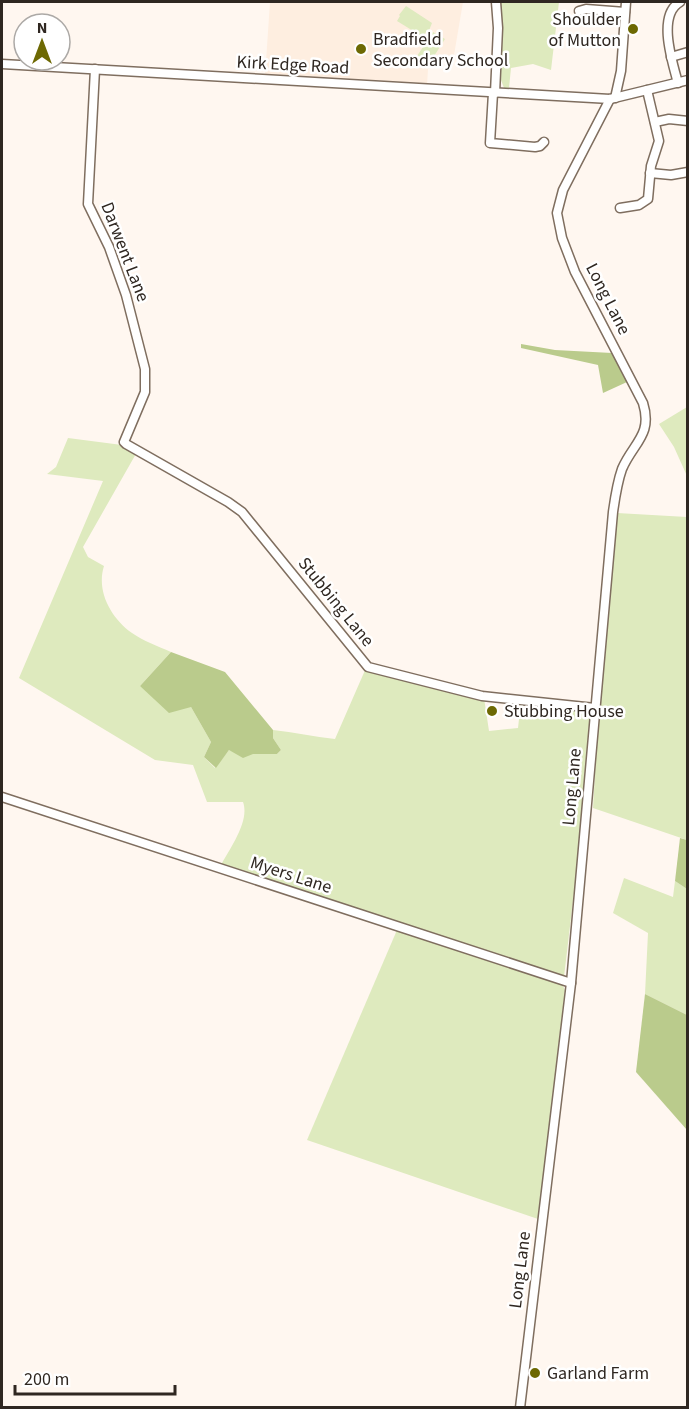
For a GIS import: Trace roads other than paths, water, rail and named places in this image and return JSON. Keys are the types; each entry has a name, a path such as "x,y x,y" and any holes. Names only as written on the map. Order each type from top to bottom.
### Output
{"street":[{"path":"496,2 498,28 490,143 540,147 544,142"},
{"name":"Long Lane","path":"520,1407 571,983 616,492 623,466 645,429 646,414 640,396 575,272 562,238 557,213 563,190 613,99 621,71 626,2"},
{"path":"678,83 671,57 669,16 672,8 680,2"},
{"path":"583,7 625,12"},
{"path":"671,57 687,52"},
{"name":"Kirk Edge Road","path":"2,64 613,99 687,80"},
{"name":"Darwent Lane","path":"95,69 88,204 109,247 126,295 145,369 145,392 124,442"},
{"path":"620,208 632,207 647,201 652,159 659,141 647,90"},
{"path":"655,122 669,119 687,121"},
{"path":"650,173 671,175 687,172"},
{"name":"Stubbing Lane","path":"124,442 242,512 368,667 482,696 595,708"},
{"name":"Myers Lane","path":"2,797 571,983"}],"place":[{"name":"Shoulder of Mutton","path":"633,29"},
{"name":"Bradfield Secondary School","path":"361,49"},
{"name":"Stubbing House","path":"492,711"},
{"name":"Garland Farm","path":"535,1373"}]}
